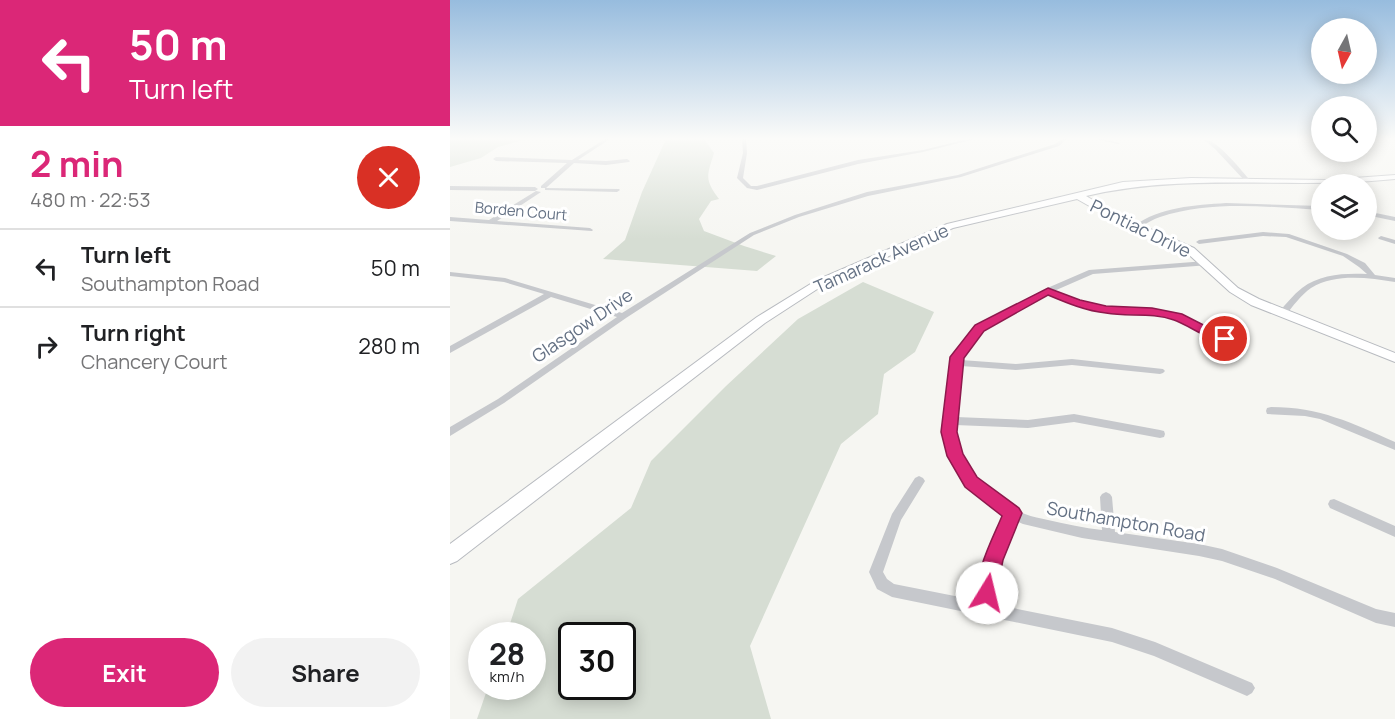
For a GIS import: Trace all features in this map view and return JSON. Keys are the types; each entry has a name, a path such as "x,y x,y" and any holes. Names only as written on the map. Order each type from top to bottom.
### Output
{"main road":[{"name":"Tamarack Avenue","path":"450,555 761,320 821,282 950,226 1077,195 1145,182 1203,179 1337,183 1395,177"},
{"name":"Pontiac Drive","path":"1077,195 1100,209 1190,250 1234,290 1282,314 1395,358"}],"street":[{"path":"490,222 541,189 560,173"},
{"path":"741,173 740,178 749,187 763,188 819,173"},
{"name":"Glasgow Drive","path":"450,432 501,401 623,316 734,246 756,236 759,232 797,216 867,194 969,173"},
{"path":"1239,173 1246,180"},
{"path":"450,188 617,190"},
{"path":"1137,226 1155,215 1180,210 1259,205 1311,207"},
{"path":"1377,215 1395,219"},
{"name":"Borden Court","path":"450,219 590,230"},
{"path":"1199,242 1263,234 1287,235 1345,255 1362,265 1373,277"},
{"path":"1381,238 1395,242"},
{"name":"Southampton Road","path":"1206,263 1117,268 1092,272 1048,291 980,328 965,344 956,363 949,432 955,456 968,478 995,503 1023,519 1082,533 1222,555 1277,574 1376,616 1395,620"},
{"path":"450,274 505,280 623,316"},
{"path":"1282,314 1308,286 1334,278 1373,277 1395,280"},
{"path":"1048,291 1076,303 1106,310 1152,312 1177,317 1240,347"},
{"path":"450,350 550,294"},
{"path":"956,363 1016,367 1072,362 1160,371"},
{"path":"1271,411 1284,410 1327,416 1395,446"},
{"path":"950,421 1028,424 1074,418 1160,434"},
{"path":"919,481 896,518 876,572 882,584 892,590 1112,635 1247,688"},
{"path":"1106,497 1109,537"},
{"path":"1334,504 1395,532"},
{"path":"985,610 993,560 1013,513"}],"shaded area":[{"path":"651,173 709,173 709,182 719,199 711,201 699,219 704,231 776,256 757,271 603,259 625,240"},
{"path":"863,282 934,312 915,352 884,374 878,414 841,444 750,646 771,719 477,719 484,700 546,700 546,622 511,622 518,599 631,508 651,461 726,386 798,319"}],"route":[{"path":"987,593 993,560 1013,513 995,503 971,482 955,456 949,432 957,357 965,344 980,328 1048,291 1085,306 1106,310 1152,312 1177,317 1225,339"}]}
